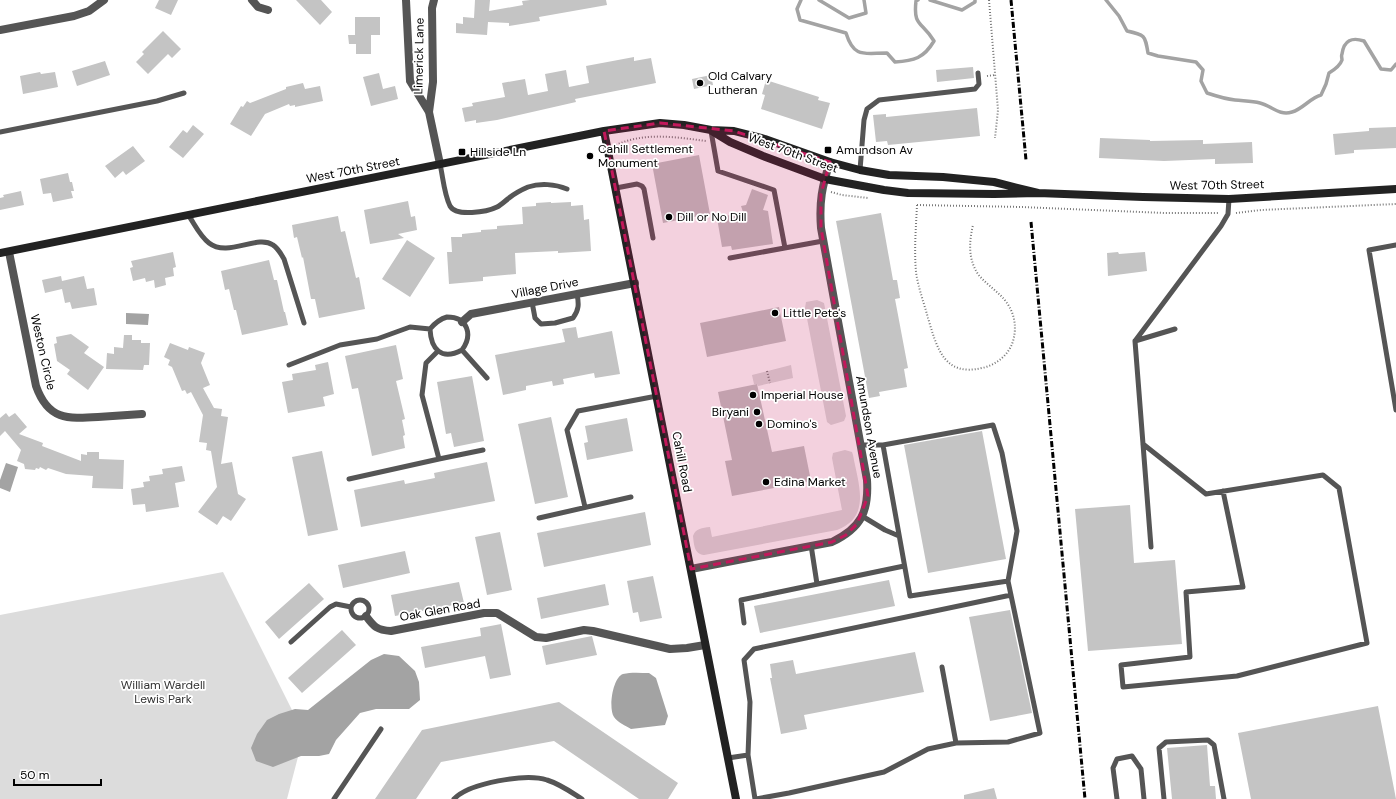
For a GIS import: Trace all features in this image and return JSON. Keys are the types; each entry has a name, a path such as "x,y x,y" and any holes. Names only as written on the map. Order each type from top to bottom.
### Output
{"street":[{"path":"0,30 89,11 104,0"},
{"path":"252,0 258,8 268,10"},
{"path":"406,0 410,81 428,112 440,164"},
{"name":"Limerick Lane","path":"428,112 433,82 432,8 434,0"},
{"name":"West 70th Street","path":"0,253 604,131 660,123 684,125 711,130 734,131 765,139 830,162 860,170 889,175 943,177 994,182 1038,193"},
{"name":"West 70th Street","path":"711,130 730,142 825,179 884,190 908,192 987,194 1038,193 1229,199 1396,189"},
{"name":"Cahill Road","path":"604,131 736,799"},
{"name":"Amundson Avenue","path":"691,569 832,542 846,535 857,524 864,511 868,496 867,480 823,241 820,211 821,194 830,162"},
{"name":"Weston Circle","path":"9,252 36,386 41,399 50,410 62,416 76,418 142,414"},
{"name":"Village Drive","path":"462,322 471,314 635,283"},
{"name":"Oak Glen Road","path":"366,616 373,625 381,630 391,631 484,613 497,614 536,637 546,638 584,630 670,649 705,645"}],"lane":[{"path":"860,170 864,120 867,109 879,100 975,89 979,84 980,74"},
{"path":"0,132 157,101 184,93"},
{"path":"711,130 718,171 774,190 785,248"},
{"path":"440,164 448,200 451,207 456,212 463,213 491,209 498,206 516,193 533,186 551,185 567,189"},
{"path":"616,188 637,184 642,186 653,238"},
{"path":"1151,547 1135,341 1221,226 1228,214 1229,199"},
{"path":"189,216 200,235 210,244 220,248 232,248 262,242 272,244 284,259 304,323"},
{"path":"730,258 823,241"},
{"path":"1396,245 1369,250 1396,410"},
{"path":"532,302 535,318 541,324 555,323 573,318 578,312 577,294"},
{"path":"289,366 340,345 377,339 410,327 430,329 441,319 447,317 452,317 462,322 468,332 468,338 462,350 450,354 443,354 438,351 431,341 430,329"},
{"path":"1135,341 1175,329"},
{"path":"462,350 487,378"},
{"path":"438,351 426,363 422,395 439,459"},
{"path":"585,507 567,430 578,411 657,396"},
{"path":"860,444 883,445 993,425 1002,453 1017,531 1008,581 1011,595 1040,733 1008,742 956,743 928,749 884,772 755,799 748,754 750,702 744,660 754,648 1011,595"},
{"path":"1143,444 1206,494 1223,491 1322,475 1339,488 1367,643 1237,676 1123,687 1121,665 1190,657 1186,592 1243,587 1223,491"},
{"path":"883,445 910,596 1008,581"},
{"path":"349,479 483,450"},
{"path":"539,518 630,497"},
{"path":"862,516 899,536"},
{"path":"811,545 818,584"},
{"path":"744,623 740,600 904,566"},
{"path":"357,600 363,600 368,604 369,610 366,616 360,618 354,616 351,611 352,606 352,604 357,600"},
{"path":"291,642 330,607 336,604 352,606"},
{"path":"942,667 956,743"},
{"path":"334,799 381,729"},
{"path":"1164,799 1159,748 1166,742 1208,740 1214,745 1224,799"},
{"path":"728,758 748,754"},
{"path":"1117,799 1113,768 1117,759 1132,756 1141,769 1144,799"},
{"path":"454,799 467,790 491,783 534,777 546,779 560,785 582,799"}],"path":[{"path":"989,0 998,116 995,138"},
{"path":"980,74 996,75"},
{"path":"973,225 970,242 970,254 972,261 981,278 1004,299 1011,309 1014,315 1015,333 1010,349 997,362 989,366 962,369 948,362 938,350 934,339 916,272 915,234 917,205 1022,207 1165,213 1204,212 1228,214 1261,210 1396,204"},
{"path":"767,371 770,383"}],"highlighted area":[{"path":"660,123 734,131 830,162 821,194 821,228 868,496 857,524 846,535 832,542 691,569 604,131"}],"green space":[{"path":"817,300 824,303 846,416 844,421 831,425 827,422 805,308 806,302"},
{"path":"791,365 793,378 758,386 757,384 754,384 752,375"},
{"path":"845,450 852,452 853,455 860,498 859,508 855,517 848,524 837,530 704,555 696,551 693,536 696,531 702,528 710,527 712,537 842,510 832,458 833,453"},
{"name":"William Wardell Lewis Park","path":"223,572 304,734 287,799 0,799 0,615"}],"shaded area":[{"path":"126,313 149,314 148,325 126,324"},
{"path":"6,463 18,467 10,492 0,488 0,480"},
{"path":"384,654 399,656 415,671 419,682 420,700 409,709 376,709 360,713 336,740 329,754 319,756 301,756 273,767 256,761 251,748 257,734 267,720 295,709 308,710 371,660"},
{"path":"633,673 649,673 656,678 668,716 665,725 631,729 617,721 614,717 611,707 612,693 619,676"}],"building":[{"path":"159,0 178,0 171,15 155,8"},
{"path":"296,0 321,0 332,12 320,25"},
{"path":"475,0 490,0 489,11 523,5 522,1 530,0 606,0 607,5 539,17 540,21 509,26 509,23 488,22 487,35 456,33 456,23 463,24 463,17 474,18"},
{"path":"355,17 380,17 380,35 371,35 371,54 356,54 356,44 349,44 348,35 355,35"},
{"path":"163,31 181,49 172,58 168,54 148,74 136,62 144,54 142,52"},
{"path":"634,57 634,61 651,58 656,83 575,99 576,102 497,120 476,123 476,120 465,122 462,108 473,106 472,103 505,97 502,83 525,79 528,95 548,91 545,74 566,70 569,87 589,83 586,66"},
{"path":"105,61 110,75 77,86 72,71"},
{"path":"973,67 974,78 937,82 936,70"},
{"path":"40,72 41,74 55,72 58,87 23,94 20,76"},
{"path":"379,73 383,89 395,86 398,99 371,106 363,77"},
{"name":"Old Calvary Lutheran","path":"711,75 713,85 694,89 692,79"},
{"path":"766,80 819,97 818,100 830,103 822,129 761,109 765,95 762,94"},
{"path":"303,83 305,89 320,86 323,101 295,107 295,105 290,106 289,104 265,114 251,136 230,124 241,106 243,107 247,101 250,103 286,89 286,87"},
{"path":"977,108 980,136 888,145 887,141 876,142 873,115 886,114 886,117"},
{"path":"193,125 204,134 183,158 169,147 183,130 187,133"},
{"path":"1396,127 1396,148 1354,150 1354,153 1335,155 1333,134 1369,131 1369,128"},
{"path":"1100,138 1150,141 1203,140 1203,144 1252,142 1253,163 1215,164 1215,159 1164,161 1099,158"},
{"path":"133,146 145,161 126,175 123,171 115,178 105,166"},
{"path":"699,155 710,214 663,223 652,164"},
{"path":"68,173 74,191 71,191 73,198 53,202 51,193 43,194 40,179"},
{"path":"752,189 768,195 763,210 768,211 773,244 732,250 731,246 722,247 717,218 743,212 741,206 746,205"},
{"path":"21,191 24,205 0,210 0,198 4,197 3,195"},
{"path":"408,201 411,217 415,216 417,230 398,234 404,238 370,244 364,210"},
{"path":"571,202 571,206 583,205 584,220 589,219 591,251 515,253 516,274 483,277 483,281 449,284 447,252 452,252 451,237 462,237 462,234 481,232 481,230 497,229 497,226 523,224 522,207 536,206 536,203"},
{"path":"881,213 893,280 897,280 900,298 895,299 908,368 904,369 907,387 879,392 880,396 869,398 836,221"},
{"path":"338,216 341,232 345,231 356,278 359,277 365,309 319,318 315,299 311,299 303,257 302,258 297,237 294,238 292,225"},
{"path":"407,240 435,258 410,297 382,279"},
{"path":"173,252 176,267 173,268 174,276 165,278 166,285 155,288 154,280 146,282 145,278 133,281 130,268 133,267 131,261"},
{"path":"1118,252 1119,254 1145,252 1147,271 1108,276 1107,253"},
{"path":"269,260 274,280 277,280 288,325 242,335 229,289 225,290 221,271"},
{"path":"61,276 62,281 84,276 87,289 94,288 97,305 72,309 70,302 65,303 62,289 45,293 42,280"},
{"path":"779,307 786,341 707,357 700,323"},
{"path":"576,327 578,338 612,331 620,374 595,378 594,373 563,379 564,384 553,386 552,381 526,386 526,390 503,395 495,355 565,342 562,329"},
{"path":"71,334 89,347 84,353 104,367 88,390 67,374 70,370 57,361 54,344 57,343 56,337"},
{"path":"124,335 132,335 132,340 141,340 141,343 150,343 149,365 144,365 143,370 106,369 107,353 114,354 114,347 123,348"},
{"path":"170,343 188,350 189,347 205,353 201,363 210,385 203,388 214,408 222,409 221,416 228,417 221,464 232,462 238,494 246,499 231,521 223,516 217,525 198,512 217,487 211,451 206,450 207,443 199,442 203,415 191,392 187,394 185,390 182,391 172,367 168,365 170,360 164,357"},
{"path":"396,345 403,379 396,381 405,419 402,420 405,435 403,436 405,448 372,456 358,388 352,389 345,356"},
{"path":"328,362 334,394 323,397 325,406 288,413 282,382 293,380 292,374 316,370 315,365"},
{"path":"472,376 484,441 454,447 451,433 446,434 437,382"},
{"path":"757,384 772,452 804,446 811,481 732,496 725,461 732,460 718,392"},
{"path":"6,413 9,417 15,413 27,427 19,434 43,443 42,446 81,461 81,454 87,455 87,452 99,452 99,459 124,460 123,489 92,488 93,476 66,474 48,468 46,470 40,467 39,469 36,468 35,470 25,469 24,464 17,461 21,450 5,431 0,436 0,418"},
{"path":"551,417 568,497 535,504 518,424"},
{"path":"627,418 633,451 587,460 584,443 588,442 585,426"},
{"path":"982,431 1006,559 928,573 904,445"},
{"path":"322,451 338,530 308,536 292,457"},
{"path":"487,462 495,501 361,527 354,490 404,480 405,484 435,478 434,473"},
{"path":"182,466 185,481 175,483 179,507 146,512 145,504 133,505 131,489 144,487 143,482 150,481 149,476 163,474 162,469"},
{"path":"1130,505 1134,563 1175,560 1182,644 1088,651 1075,509"},
{"path":"645,512 651,545 544,567 537,533"},
{"path":"500,532 512,590 487,595 475,537"},
{"path":"405,551 410,573 343,588 338,565"},
{"path":"653,576 662,618 640,622 638,612 633,613 627,581"},
{"path":"889,580 895,606 760,633 754,606"},
{"path":"459,582 464,603 395,616 391,595"},
{"path":"309,583 324,599 279,639 265,622"},
{"path":"605,584 609,605 541,619 537,598"},
{"path":"1010,610 1032,713 990,721 969,617"},
{"path":"501,624 511,675 490,679 485,656 425,668 421,647 481,636 480,628"},
{"path":"342,630 356,645 302,693 288,678"},
{"path":"592,636 597,655 546,665 542,646"},
{"path":"915,652 924,692 804,715 807,729 781,734 770,678 772,678 770,664 793,660 796,674"},
{"path":"559,702 678,783 668,799 639,799 554,741 441,762 416,799 375,799 422,730"},
{"path":"1378,706 1396,799 1251,799 1238,733"},
{"path":"1207,745 1210,786 1215,786 1216,799 1172,799 1167,748"},
{"path":"994,788 997,799 964,799 964,795"}],"waterway":[{"path":"801,0 797,9 800,20 846,33 849,41 857,51 866,54 887,53 895,62 908,61 918,58 934,41 917,20 915,9 916,1 918,0"},
{"path":"819,0 849,18 866,13 864,0"},
{"path":"930,0 962,10 975,2 975,0"},
{"path":"1106,0 1119,16 1127,31 1141,35 1145,39 1148,53 1196,62 1203,70 1201,81 1207,93 1228,99 1264,104 1283,113 1296,111 1313,98 1321,95 1329,73 1340,64 1343,49 1349,41 1356,39 1364,41 1381,69 1391,70 1396,64"}],"railway":[{"path":"1011,0 1026,160"},
{"path":"1031,222 1085,799"}],"place":[{"name":"Old Calvary Lutheran","path":"700,83"},
{"name":"Amundson Av","path":"828,150"},
{"name":"Hillside Ln","path":"462,152"},
{"name":"Cahill Settlement Monument","path":"590,156"},
{"name":"Dill or No Dill","path":"669,217"},
{"name":"Little Pete's","path":"775,313"},
{"name":"Imperial House","path":"753,395"},
{"name":"Biryani","path":"757,412"},
{"name":"Domino's","path":"759,424"},
{"name":"Edina Market","path":"766,482"}]}
